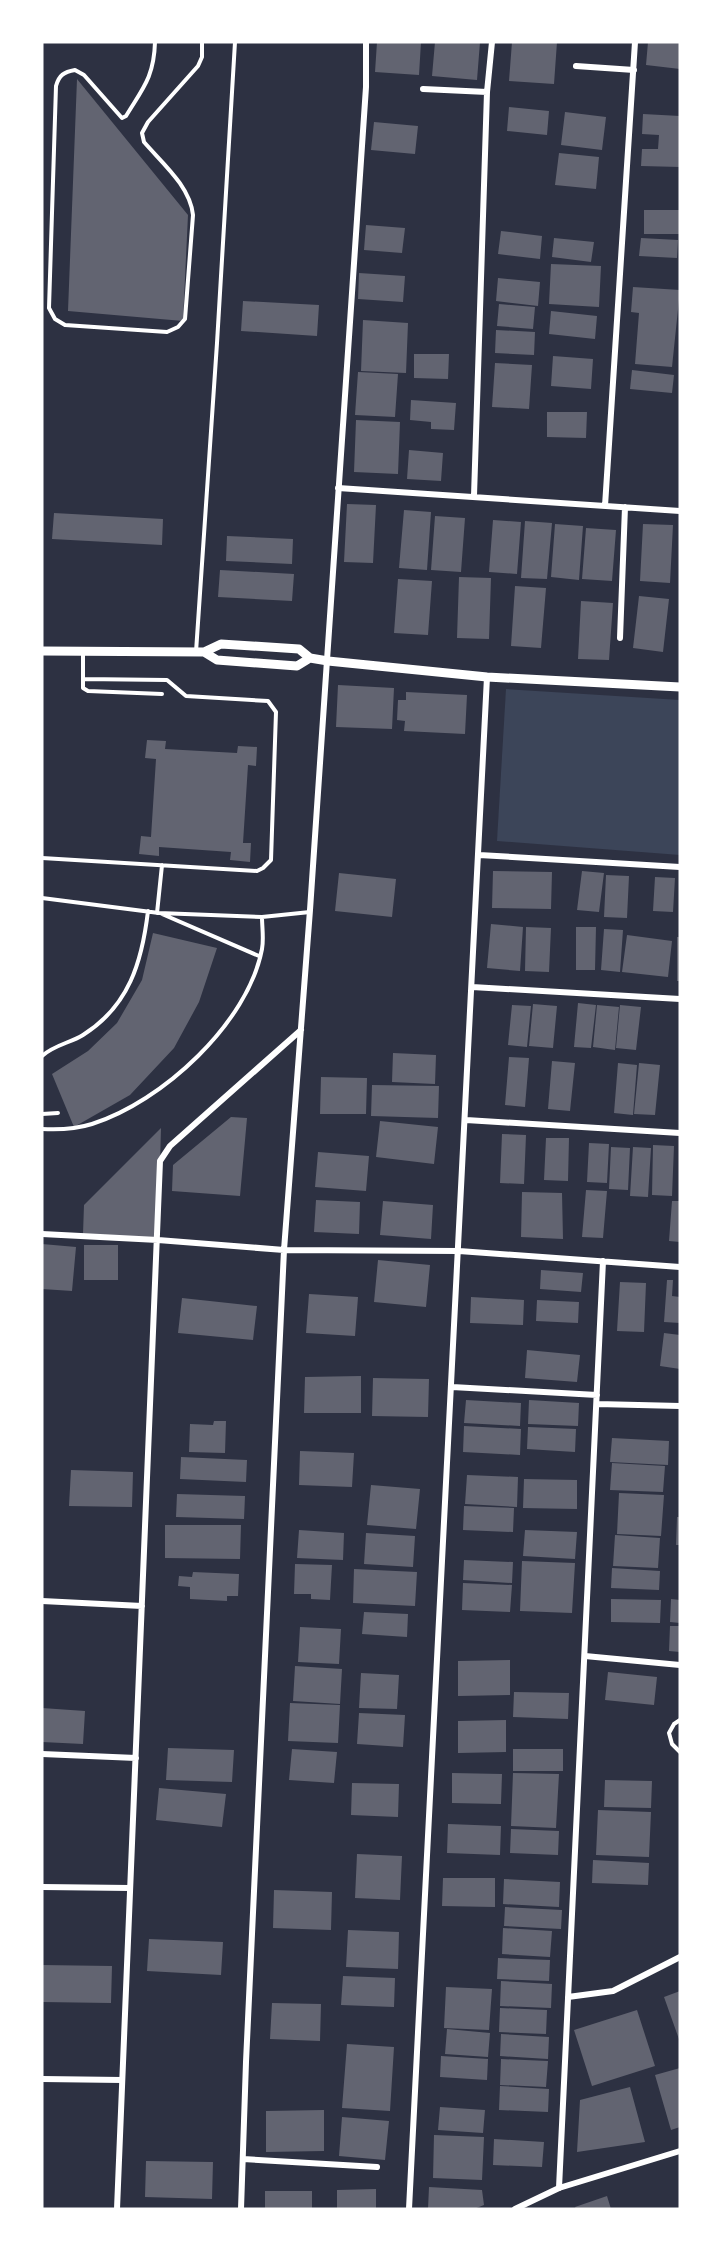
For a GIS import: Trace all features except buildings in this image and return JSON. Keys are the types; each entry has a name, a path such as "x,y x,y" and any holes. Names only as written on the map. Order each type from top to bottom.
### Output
{"street":[{"path":"241,2209 246,2050 284,1250 328,661 366,87 366,42"},
{"path":"474,496 488,92 492,42"},
{"path":"605,506 635,42"},
{"path":"576,66 634,70"},
{"path":"423,89 488,92"},
{"path":"338,488 680,511"},
{"path":"620,638 625,507"},
{"path":"42,651 200,652 221,644 299,649 310,658 328,661 488,677 680,687"},
{"path":"200,652 217,660 297,666 310,658"},
{"path":"409,2209 488,677"},
{"path":"479,855 680,867"},
{"path":"472,987 680,999"},
{"path":"117,2209 160,1161 170,1146 302,1029"},
{"path":"466,1120 680,1133"},
{"path":"42,1234 284,1250 459,1251 680,1267"},
{"path":"559,2188 603,1261"},
{"path":"452,1387 597,1395"},
{"path":"597,1404 680,1406"},
{"path":"42,1601 142,1606"},
{"path":"585,1656 680,1665"},
{"path":"42,1754 136,1758"},
{"path":"42,1887 130,1888"},
{"path":"568,1997 614,1991 680,1958"},
{"path":"42,2079 122,2080"},
{"path":"515,2209 559,2188 680,2151"},
{"path":"243,2159 377,2167"}],"lane":[{"path":"155,42 153,67 149,78 126,116 122,118 118,117 84,75 75,70 65,72 58,78 55,98 49,308 56,319 65,325 167,332 178,327 185,319 192,203 187,193 144,142 142,133 148,122 198,66 202,42"},
{"path":"200,652 235,42"},
{"path":"83,651 83,688 88,692 162,694"},
{"path":"42,858 257,871 264,868 271,860 276,712 274,706 268,701 186,696 167,680 83,679"},
{"path":"158,913 162,865"},
{"path":"42,898 158,913 262,917 310,912"},
{"path":"42,1056 54,1047 82,1036 105,1018 125,992 135,973 144,947 148,911"},
{"path":"158,913 259,956"},
{"path":"42,1129 60,1130 92,1124 131,1107 169,1082 204,1050 227,1023 246,991 262,949 262,917"},
{"path":"42,1114 57,1113"},
{"path":"680,1720 674,1724 669,1733 672,1744 680,1752"}],"shaded area":[{"path":"506,689 680,700 680,855 497,841"}]}
